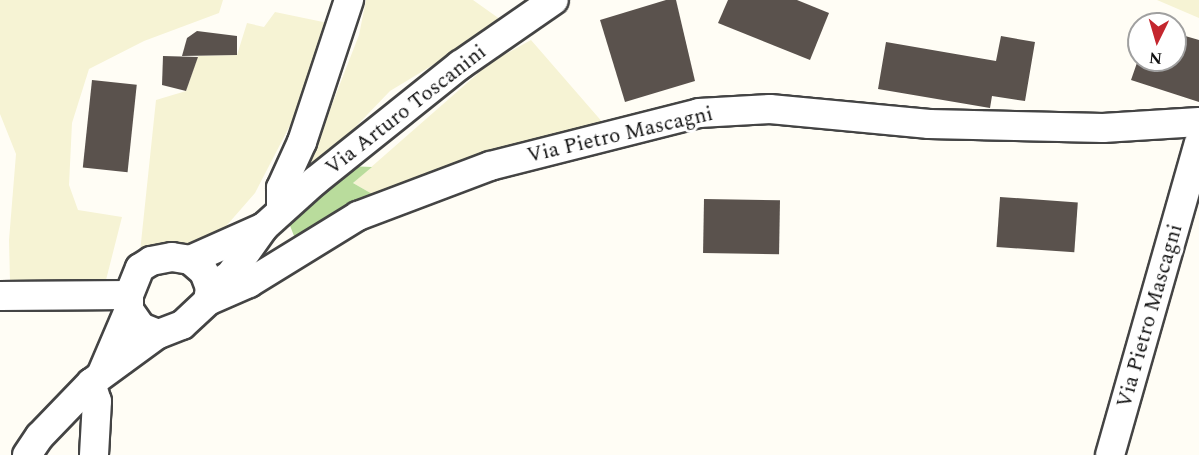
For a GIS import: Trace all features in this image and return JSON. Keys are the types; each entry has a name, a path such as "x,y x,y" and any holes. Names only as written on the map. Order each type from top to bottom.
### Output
{"street":[{"path":"273,218 281,188 302,142 349,0"},
{"name":"Via Arturo Toscanini","path":"199,256 273,218 460,65 554,0"},
{"name":"Via Pietro Mascagni","path":"209,295 249,283 279,262 358,216 490,166 699,113 770,109 929,124 1103,129 1199,122"},
{"name":"Via Pietro Mascagni","path":"1110,455 1199,143"},
{"name":"Via Arturo Toscanini","path":"209,295 242,262 273,218"},
{"path":"94,455 96,378 129,303 140,268 150,261 172,257 199,256 242,262 279,262"},
{"path":"27,455 40,436 96,378 158,334 182,325 209,295 199,256"},
{"path":"0,296 129,303"},
{"path":"129,303 141,327 158,334"}],"shaded area":[{"path":"0,0 223,0 219,13 144,41 89,69 72,123 69,185 78,210 122,217 105,284 10,281 9,240 16,154 0,114"},
{"path":"366,0 473,0 504,22 390,91 318,166 310,161 359,35"},
{"path":"1157,0 1199,0 1199,18"},
{"path":"275,12 328,23 300,106 255,193 214,240 190,250 140,252 156,100 186,91 198,56 237,55 247,23 264,27"},
{"path":"531,40 604,124 483,153 374,195 353,183 491,62"}],"green space":[{"path":"347,166 372,167 353,183 374,195 296,241 287,218"}],"building":[{"path":"666,0 676,0 695,81 625,102 600,20"},
{"path":"728,0 797,0 829,13 810,60 718,23"},
{"path":"197,31 237,36 237,55 182,56 187,38"},
{"path":"1001,36 1035,42 1025,101 992,96 990,108 878,89 886,42 996,61"},
{"path":"1187,36 1199,40 1199,102 1131,80 1134,72 1187,72"},
{"path":"163,56 198,57 186,91 162,85"},
{"path":"92,80 137,85 128,172 83,168"},
{"path":"1000,197 1078,202 1074,252 997,247"},
{"path":"704,199 780,200 779,254 703,253"}]}
